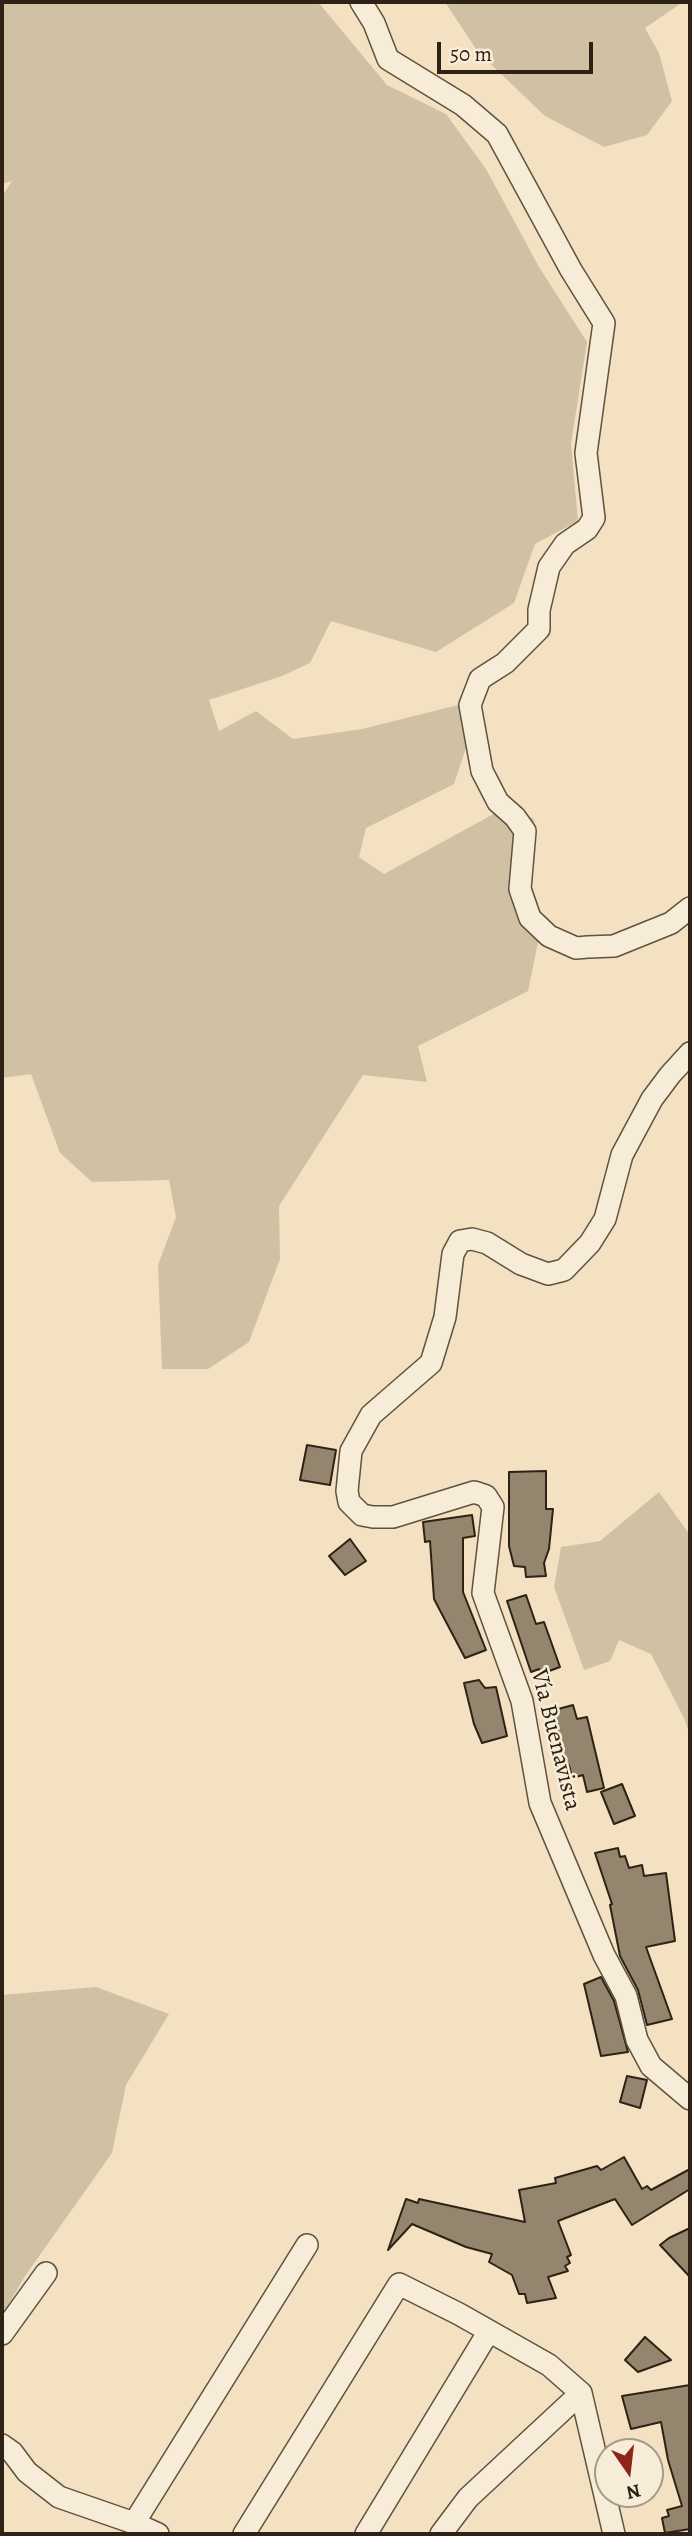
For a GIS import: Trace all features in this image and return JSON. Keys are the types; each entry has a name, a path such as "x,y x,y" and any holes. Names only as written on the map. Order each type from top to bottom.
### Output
{"street":[{"path":"361,2 374,23 388,59 463,105 498,134 571,270 604,323 586,453 594,518 587,529 565,544 549,567 539,610 539,629 505,663 480,679 470,705 482,771 498,802 516,817 525,831 520,889 530,918 549,936 576,948 614,946 671,923 690,908"},
{"name":"Vía Buenavista","path":"690,1054 652,1099 622,1155 605,1219 590,1243 565,1270 548,1274 521,1264 487,1243 472,1239 460,1241 453,1254 445,1317 431,1363 371,1415 351,1451 347,1491 349,1502 362,1516 393,1517 474,1492 486,1496 493,1507 483,1593 522,1701 540,1803 604,1955 626,1996 637,2040 651,2066 690,2099"},
{"path":"134,2523 307,2245"},
{"path":"2,2334 46,2273"},
{"path":"244,2534 399,2284 549,2365 582,2393 614,2534"},
{"path":"366,2534 489,2331"},
{"path":"441,2534 468,2498 582,2393"},
{"path":"2,2445 12,2452 27,2472 59,2497 158,2534"}],"shaded area":[{"path":"2,2 318,2 387,85 446,114 486,169 539,267 587,342 571,444 578,521 535,544 514,603 436,652 331,621 310,663 282,676 209,700 219,731 256,711 293,739 362,729 482,699 454,784 366,828 359,857 384,874 508,806 534,819 535,845 531,884 543,918 528,991 418,1046 427,1082 363,1075 279,1206 280,1259 249,1342 208,1369 162,1369 158,1265 176,1217 169,1180 92,1182 60,1153 31,1074 2,1078 2,196 12,181 2,184"},
{"path":"445,2 683,2 645,28 659,53 672,101 647,135 604,147 545,116 478,52"},
{"path":"659,1492 690,1535 690,1735 651,1654 619,1640 610,1661 584,1670 554,1587 561,1547 600,1541"},
{"path":"96,1987 169,2014 126,2085 112,2153 25,2276 2,2316 2,1995"}],"building":[{"path":"307,1445 336,1450 330,1485 300,1480"},
{"path":"546,1471 546,1509 553,1509 549,1549 544,1563 546,1576 526,1577 525,1567 514,1566 509,1546 509,1472"},
{"path":"472,1515 475,1536 463,1538 463,1592 486,1650 465,1658 434,1599 430,1541 425,1542 423,1522"},
{"path":"350,1539 366,1561 345,1575 329,1556"},
{"path":"526,1595 536,1624 544,1622 560,1667 541,1674 539,1669 531,1672 507,1601"},
{"path":"479,1680 485,1688 496,1687 507,1736 482,1743 474,1724 464,1683"},
{"path":"573,1705 577,1719 587,1717 604,1788 587,1792 583,1775 572,1778 569,1765 556,1768 546,1725 550,1724 547,1712"},
{"path":"622,1784 635,1816 614,1824 601,1792"},
{"path":"618,1848 620,1857 625,1856 629,1868 642,1865 644,1876 666,1873 675,1941 646,1947 672,2019 647,2025 638,1990 620,1956 610,1905 612,1904 595,1853"},
{"path":"601,1977 614,2001 628,2052 601,2056 584,1984"},
{"path":"627,2076 647,2080 640,2108 620,2102"},
{"path":"624,2157 642,2189 647,2186 651,2190 690,2169 690,2189 632,2225 615,2199 558,2221 571,2255 567,2257 570,2263 565,2266 568,2271 548,2277 556,2298 527,2303 525,2294 519,2294 512,2275 489,2262 492,2254 466,2247 412,2224 388,2250 406,2199 418,2203 419,2199 525,2222 519,2190 556,2183 555,2178 597,2166 601,2170"},
{"path":"690,2228 690,2277 660,2245"},
{"path":"645,2337 671,2360 638,2372 625,2360"},
{"path":"690,2385 690,2529 665,2533 662,2518 669,2516 667,2510 682,2506 668,2460 661,2422 631,2429 622,2396"}]}
